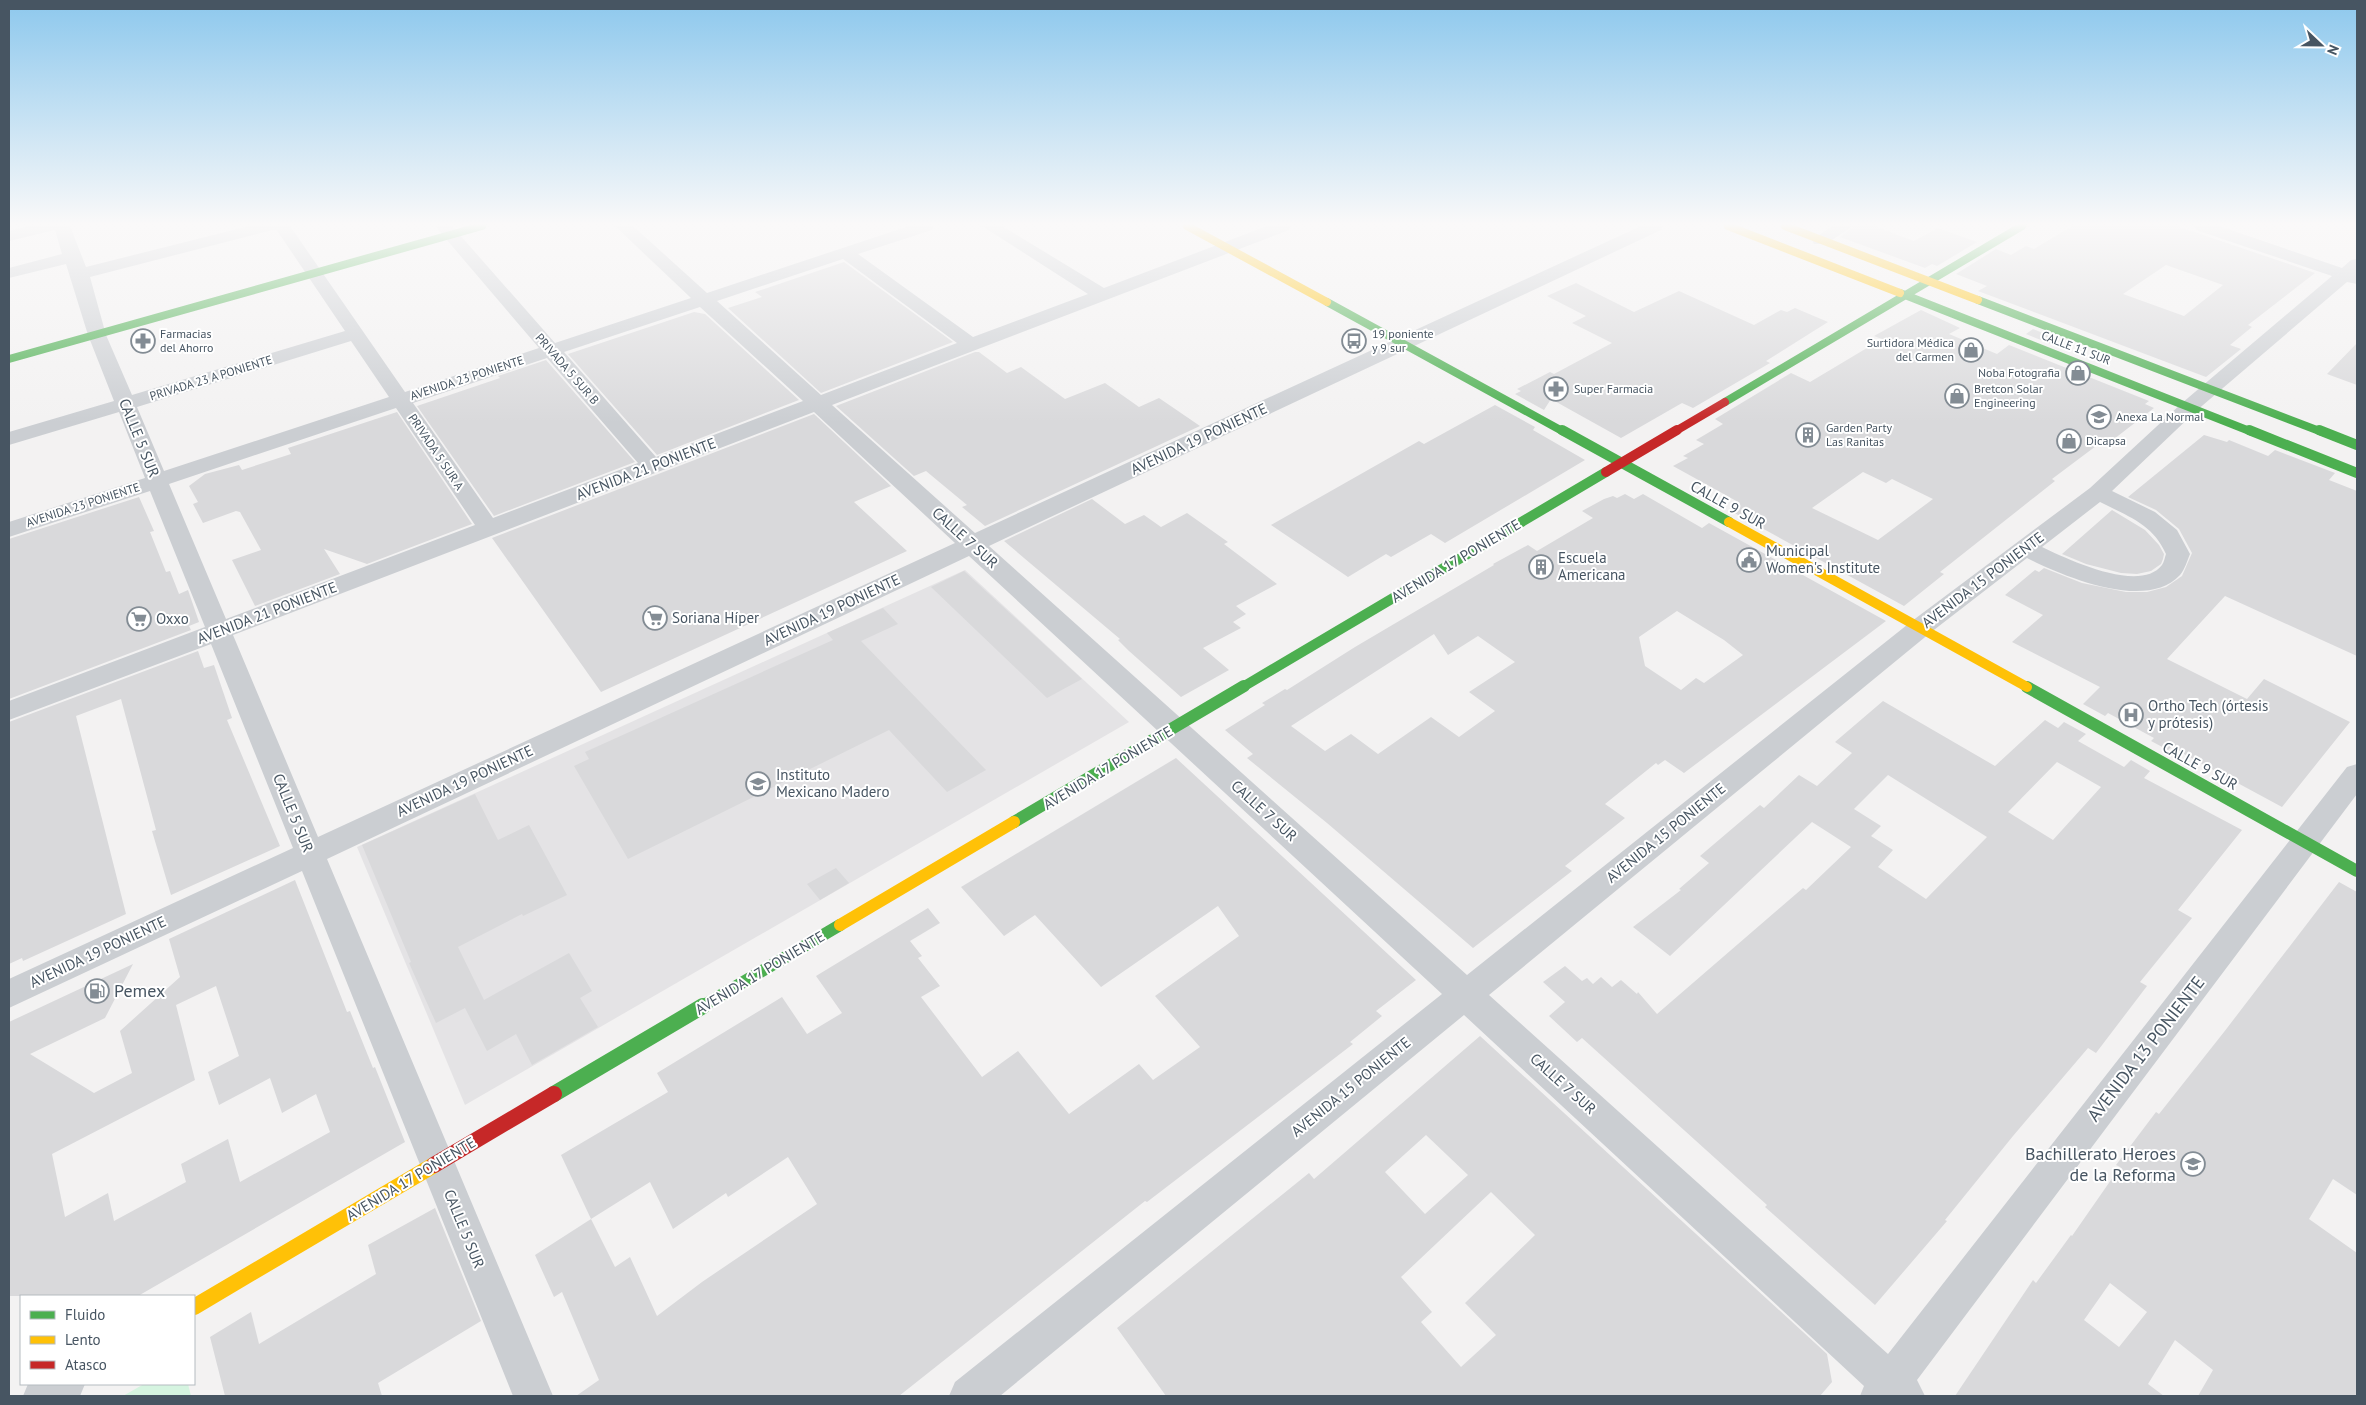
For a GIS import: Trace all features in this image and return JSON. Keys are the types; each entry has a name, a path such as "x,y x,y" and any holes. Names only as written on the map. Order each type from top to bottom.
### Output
{"street":[{"name":"CALLE 5 SUR","path":"84,292 97,335 125,404 533,1396"},
{"path":"9,359 249,292"},
{"name":"PRIVADA 5 SUR A","path":"327,292 488,528"},
{"name":"PRIVADA 5 SUR B","path":"499,292 652,466"},
{"name":"CALLE 7 SUR","path":"695,292 1464,994 1891,1392"},
{"name":"AVENIDA 23 PONIENTE","path":"9,530 729,292"},
{"path":"898,292 971,345"},
{"path":"1096,292 1102,295"},
{"name":"AVENIDA 21 PONIENTE","path":"9,711 1111,292"},
{"name":"CALLE 9 SUR","path":"1307,292 1921,627 2357,871"},
{"name":"AVENIDA 19 PONIENTE","path":"9,994 1516,292"},
{"name":"CALLE 11 SUR","path":"1894,292 2199,398 2357,445"},
{"name":"AVENIDA 17 PONIENTE","path":"195,1307 1174,729 1909,292"},
{"name":"CALLE 11 SUR","path":"1952,292 2199,398 2357,473"},
{"name":"AVENIDA 15 PONIENTE","path":"969,1396 1464,994 1921,627 2098,493 2199,398 2330,292"},
{"name":"PRIVADA 23 A PONIENTE","path":"9,439 356,334"},
{"path":"2025,548 2080,573 2119,583 2148,582 2171,571 2178,554 2169,535 2147,517 2098,493"},
{"name":"AVENIDA 13 PONIENTE","path":"1891,1392 2357,774"},
{"path":"44,1396 63,1385"}],"shaded area":[{"name":"Instituto Mexicano Madero","path":"965,570 1129,722 465,1105 357,847"}],"green space":[{"path":"142,1385 188,1385 191,1396 123,1396"}],"building":[{"path":"755,292 884,292 953,342 821,393 728,308 762,297"},
{"path":"1557,292 1593,292 1634,312 1680,292 1754,325 1781,310 1787,312 1795,308 1828,322 1766,361 1770,363 1693,408 1682,403 1621,438 1551,399 1544,410 1515,394 1521,391 1517,389 1550,372 1554,374 1612,343 1572,323 1586,316 1547,296"},
{"path":"1980,292 2127,292 2123,294 2184,316 2215,292 2291,292 2248,325 2252,327 2230,345 2241,349 2206,377"},
{"path":"1921,310 1960,328 1949,334 1997,354 2009,345 2149,401 2145,404 2154,408 2114,439 2108,437 2052,479 2055,481 1940,572 1944,574 1904,606 1729,510 1740,503 1673,466 1688,458 1683,456 1704,444 1696,440 1723,424 1715,419 1791,373 1810,382 1882,339 1874,336","holes":["1863,472 1886,483 1892,479 1933,499 1878,540 1812,508"]},
{"path":"694,312 705,314 799,400 657,455 568,354"},
{"path":"2033,329 2058,339 2051,344 2026,334"},
{"path":"2357,343 2357,385 2327,374"},
{"path":"979,352 1007,373 1021,367 1065,399 1105,383 1139,407 1159,398 1200,426 985,526 962,507 967,505 926,471 914,476 836,406"},
{"path":"546,360 635,462 494,516 417,406 500,378 498,376"},
{"path":"1495,405 1535,427 1533,430 1585,460 1445,543 1431,534 1391,557 1386,554 1348,577 1271,525 1419,441 1424,444"},
{"path":"397,412 472,524 367,564 324,549 340,574 255,606 232,560 261,550 240,512 236,511 203,523 193,504 198,502 189,486 205,474 239,465 242,470 291,454 288,448"},
{"name":"Soriana Híper","path":"814,414 891,486 854,502 907,551 601,692 492,538"},
{"path":"2204,435 2227,442 2229,440 2268,456 2275,450 2335,473 2329,480 2357,491 2357,656 2225,596 2167,659 2247,699 2264,679 2350,722 2282,807 2171,747 2168,750 2151,741 2154,738 2108,713 2105,716 2083,704 2100,687 2012,642 2043,615 2005,595 2035,570 2039,572 2044,568 2082,583 2126,592 2147,592 2166,587 2182,576 2192,553 2179,529 2156,510 2128,497"},
{"path":"1625,494 1634,499 1643,494 1702,528 1709,523 1886,621 1684,773 1665,760 1658,765 1656,763 1605,804 1625,818 1565,866 1572,871 1473,948 1327,823 1247,758 1253,754 1225,730 1265,705 1262,703 1285,689 1287,690 1493,564 1528,545 1537,551 1593,518 1582,511 1604,499 1613,496 1617,498","holes":["1677,611 1724,640 1743,655 1704,683 1696,678 1681,690 1645,666 1639,637","1434,634 1448,655 1478,636 1515,662 1469,692 1495,711 1459,737 1431,717 1378,754 1351,734 1325,751 1291,726"]},
{"path":"139,497 154,531 150,532 166,572 170,571 179,594 188,590 199,622 189,626 191,630 9,699 9,539"},
{"path":"1092,499 1125,524 1144,515 1161,527 1187,513 1228,542 1224,544 1277,584 1236,606 1246,614 1233,622 1241,628 1203,648 1229,670 1181,697 1129,651 1118,640 1120,639 1004,541"},
{"path":"2112,510 2145,530 2159,545 2164,554 2161,564 2151,571 2137,574 2121,573 2086,564 2062,554"},
{"path":"964,571 1082,679 1047,698 931,587"},
{"path":"883,608 898,624 861,641 986,770 947,792 889,730 628,859 574,766 589,759 585,752 833,640 827,633"},
{"path":"198,651 204,668 214,665 232,718 227,720 280,846 171,895 152,831 156,830 121,699 76,716 126,914 23,961 22,958 9,964 9,722"},
{"path":"1883,701 1995,766 2045,720 2058,728 2064,722 2086,734 2078,741 2124,767 2131,760 2150,771 2144,778 2242,830 2178,910 2192,918 2140,982 2147,986 2096,1053 2088,1048 2013,1136 1945,1220 1947,1221 1875,1305 1765,1207 1767,1205 1582,1038 1577,1042 1549,1016 1565,1002 1543,982 1565,966 1582,981 1587,978 1593,984 1601,977 1612,987 1621,980 1637,994 1638,992 1657,1014 1803,888 1806,890 1851,847 1812,822 1670,956 1633,927 1681,890 1679,889 1709,863 1700,856 1760,805 1764,808 1799,775 1817,786 1852,753 1835,742","holes":["2057,762 2101,787 2053,840 2008,812","1888,775 1987,837 1926,899 1878,867 1893,850 1871,836 1881,826 1854,809"]},
{"path":"1176,758 1416,980 1376,1011 1382,1016 1350,1042 1353,1044 1147,1202 1145,1201 899,1396 576,1396 599,1380 562,1292 554,1297 535,1255 591,1219 561,1155 668,1092 657,1073 782,997 807,1034 842,1013 816,976 928,908 940,923 910,941 922,956 918,958 940,986 921,997 982,1077 1018,1051 1069,1114 1139,1064 1153,1080 1200,1047 1155,996 1239,936 1218,906 1101,987 1035,915 1004,936 961,887","holes":["788,1157 817,1204 702,1282 657,1316 630,1257 615,1267 591,1219 650,1182 673,1229 726,1193 728,1197"]},
{"path":"475,794 498,840 529,825 567,895 523,916 522,914 458,947 484,1000 569,953 592,991 580,998 598,1027 532,1065 516,1034 487,1051 465,1008 436,1023 409,963 411,962 362,845"},
{"path":"836,868 849,883 820,900 807,884"},
{"path":"295,880 347,1012 350,1011 373,1068 375,1067 405,1142 140,1295 9,1296 9,1022 133,964 105,1018 30,1054 94,1093 132,1073 120,1031 180,977 169,939","holes":["216,986 239,1056 208,1072 219,1105 270,1078 282,1113 316,1094 330,1132 240,1182 228,1139 181,1164 186,1182 114,1221 108,1193 65,1217 52,1154 195,1080 176,1005"]},
{"path":"2339,882 2357,892 2357,1195 2333,1179 2309,1219 2357,1253 2357,1396 2198,1396 2213,1370 2175,1340 2148,1384 2164,1396 1955,1396 2033,1280 2036,1283 2072,1236 2120,1167 2116,1165 2156,1112 2159,1114","holes":["2110,1283 2147,1312 2119,1347 2084,1320"]},
{"path":"1480,1036 1827,1354 1832,1382 1820,1396 1166,1396 1117,1328 1309,1173 1314,1179","holes":["1426,1135 1468,1175 1425,1214 1385,1172","1491,1192 1535,1235 1465,1303 1496,1335 1461,1367 1421,1322 1432,1312 1401,1277"]},
{"path":"435,1208 481,1321 378,1383 382,1396 225,1396 210,1337 251,1312 259,1344 376,1274 368,1245"}],"traffic: fast":[{"path":"9,359 249,292"},
{"path":"1725,402 1911,292"},
{"path":"1900,293 2357,473"},
{"path":"1978,300 2357,445"},
{"path":"1327,302 1729,522"},
{"path":"1014,822 1606,472"},
{"path":"2027,687 2357,871"},
{"path":"554,1094 840,925"}],"traffic: slow":[{"path":"1308,292 1327,302"},
{"path":"1956,292 1978,300"},
{"path":"1729,522 2027,687"},
{"path":"840,925 1014,822"},
{"path":"195,1306 434,1165"}],"traffic: jam":[{"path":"1606,472 1725,402"},
{"path":"434,1165 554,1094"}],"place":[{"name":"Farmacias del Ahorro","path":"143,341"},
{"name":"19 poniente y 9 sur","path":"1354,341"},
{"name":"Surtidora Médica del Carmen","path":"1971,350"},
{"name":"Noba Fotografia","path":"2078,373"},
{"name":"Super Farmacia","path":"1556,389"},
{"name":"Bretcon Solar Engineering","path":"1957,396"},
{"name":"Anexa La Normal","path":"2099,417"},
{"name":"Garden Party Las Ranitas","path":"1808,435"},
{"name":"Dicapsa","path":"2069,441"},
{"name":"Municipal Women's Institute","path":"1749,560"},
{"name":"Escuela Americana","path":"1541,567"},
{"name":"Soriana Híper","path":"655,618"},
{"name":"Oxxo","path":"139,619"},
{"name":"Ortho Tech (órtesis y prótesis)","path":"2131,715"},
{"name":"Instituto Mexicano Madero","path":"758,784"},
{"name":"Pemex","path":"97,991"},
{"name":"Bachillerato Heroes de la Reforma","path":"2193,1164"}]}
